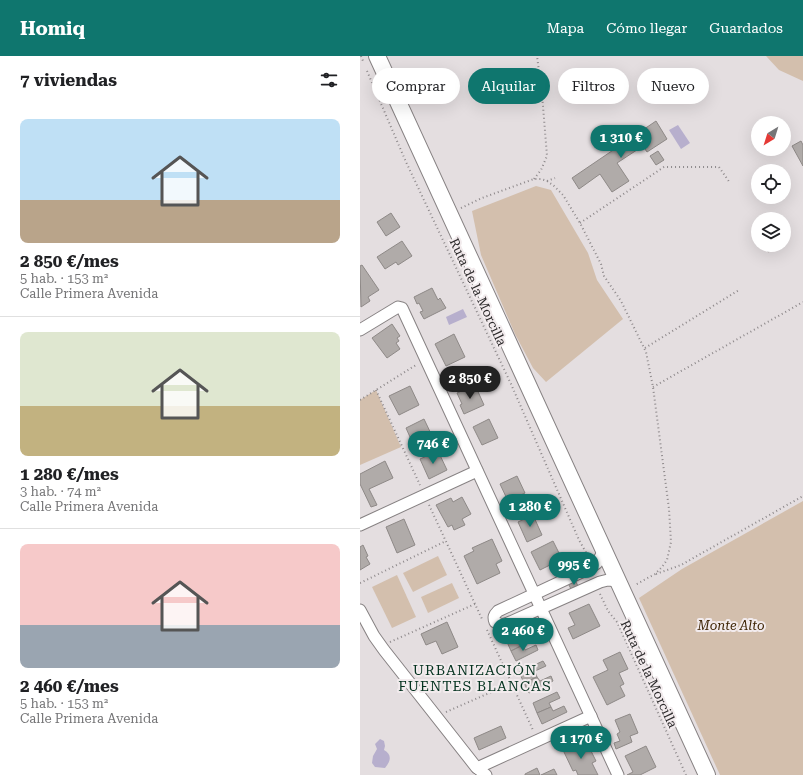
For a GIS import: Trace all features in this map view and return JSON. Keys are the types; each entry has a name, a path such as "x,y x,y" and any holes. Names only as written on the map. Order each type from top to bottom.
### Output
{"main road":[{"path":"371,60 450,214 707,775"}],"street":[{"path":"360,330 398,306 400,307 618,775"},
{"path":"360,525 477,471"},
{"path":"604,550 601,557 588,569 498,612 495,614 495,622 502,625 508,623 600,582 608,580 620,586"},
{"path":"360,610 381,646 481,772 538,740 591,716"}],"path":[{"path":"361,56 371,60"},
{"path":"534,179 541,170 547,156 537,56"},
{"name":"Ruta de la Morcilla","path":"367,70 406,162 511,384 579,540 593,565"},
{"path":"580,223 664,167 719,166 730,183"},
{"path":"547,181 555,178"},
{"path":"450,214 482,198 534,179 541,179 554,186 563,195 580,223 601,264 604,276 621,301 645,348 653,387 670,509 671,542 667,560 656,574"},
{"path":"645,348 739,290"},
{"path":"653,387 803,302"},
{"path":"360,400 425,359"},
{"path":"376,390 538,740"},
{"path":"620,586 681,565 803,496"},
{"path":"360,583 446,541"},
{"name":"Ruta de la Morcilla","path":"600,582 600,592 608,611 617,622 686,775"},
{"path":"381,646 475,604"},
{"path":"436,717 512,683"}],"green space":[{"path":"766,56 803,56 803,81 779,70"},
{"path":"536,186 551,190 588,253 597,280 623,319 546,382 533,368 515,334 481,255 472,211"},
{"path":"376,390 401,447 360,465 360,400"},
{"name":"Monte Alto","path":"803,501 803,775 720,775 639,598 682,569"},
{"path":"438,556 447,575 413,592 403,573"},
{"path":"397,575 416,617 392,628 372,587"},
{"path":"452,583 459,598 428,613 421,597"}],"shaded area":[{"path":"678,125 690,143 681,149 669,130"},
{"path":"463,309 467,317 449,325 446,317"},
{"path":"380,739 384,741 384,750 390,756 385,768 375,767 372,763 373,756 377,749 375,744"}],"building":[{"path":"656,121 667,139 647,152 643,146 617,163 629,181 612,192 600,174 579,189 572,178"},
{"path":"801,141 803,145 803,166 792,146"},
{"path":"658,151 664,160 656,165 650,156"},
{"path":"391,213 400,227 386,236 377,222"},
{"path":"402,241 412,256 398,265 396,262 385,269 377,257"},
{"path":"362,265 379,290 368,297 370,301 361,307 360,266"},
{"path":"432,288 438,300 440,298 446,308 424,319 420,312 423,311 419,303 417,304 414,297"},
{"path":"392,324 400,336 397,338 399,341 396,343 400,349 387,358 372,338"},
{"path":"454,334 465,357 446,366 435,344"},
{"path":"475,385 484,405 464,414 460,405 462,404 457,393"},
{"path":"410,386 419,405 399,415 389,396"},
{"path":"424,419 433,438 414,446 406,428"},
{"path":"489,419 498,438 482,445 473,427"},
{"path":"438,451 447,470 429,479 420,459"},
{"path":"385,461 393,478 369,489 377,505 371,507 360,484 360,474"},
{"path":"517,476 525,493 508,501 500,484"},
{"path":"462,497 471,514 462,519 465,525 454,530 452,525 448,527 436,505 451,498 453,502"},
{"path":"533,515 542,535 527,542 518,522"},
{"path":"404,519 415,545 397,553 386,527"},
{"path":"492,539 502,561 496,564 500,573 477,584 464,556 474,551 472,548"},
{"path":"553,541 562,559 540,570 531,552"},
{"path":"363,545 368,556 366,557 370,564 360,570 360,547"},
{"path":"575,580 579,588 572,591 568,583"},
{"path":"589,604 600,626 573,639 568,628 575,625 569,613"},
{"path":"447,622 458,647 442,654 436,641 426,645 421,634"},
{"path":"529,630 532,635 520,641 523,645 511,651 507,642"},
{"path":"523,645 525,650 536,645 538,650 516,661 511,651"},
{"path":"620,652 628,669 619,673 624,684 620,686 625,696 607,705 593,677 608,670 603,660"},
{"path":"543,661 546,666 535,671 537,677 524,683 519,672"},
{"path":"551,676 553,681 529,693 524,683 537,677 540,681"},
{"path":"557,692 560,698 549,703 551,707 537,713 533,703"},
{"path":"564,706 567,712 542,724 537,713 551,707 553,711"},
{"path":"630,714 638,733 630,736 632,742 616,749 614,743 620,741 617,734 620,732 615,720"},
{"path":"501,726 506,738 479,750 474,738"},
{"path":"587,743 596,761 592,763 598,775 578,775 576,770 573,771 563,750 572,746 573,749"},
{"path":"646,746 656,767 640,775 627,775 633,772 625,756"},
{"path":"537,768 540,775 525,775 525,774"},
{"path":"554,769 557,775 541,775"}],"district":[{"name":"URBANIZACIÓN FUENTES BLANCAS","path":"475,678"}]}
